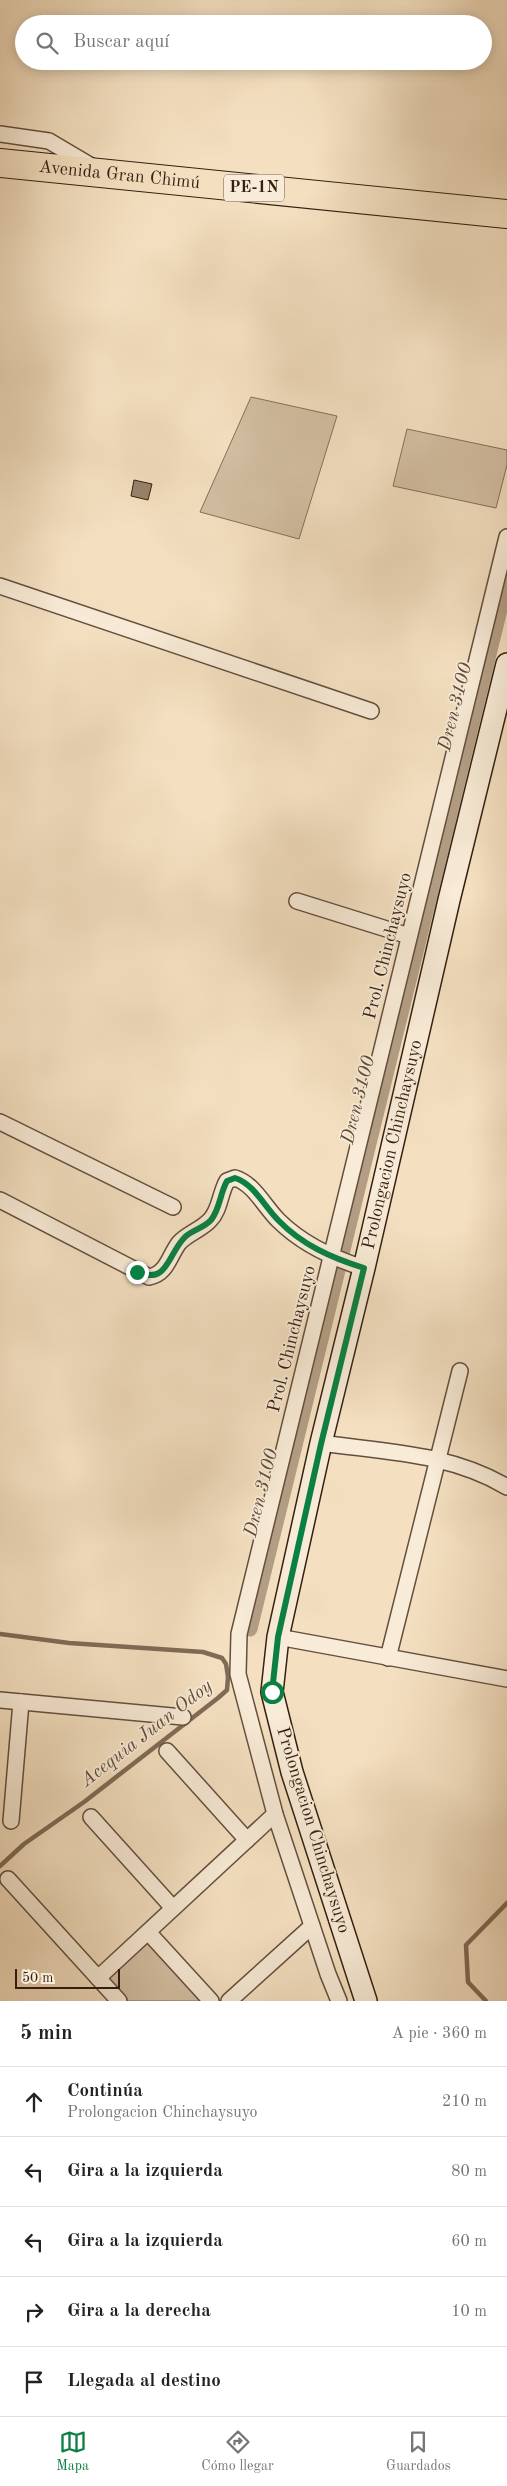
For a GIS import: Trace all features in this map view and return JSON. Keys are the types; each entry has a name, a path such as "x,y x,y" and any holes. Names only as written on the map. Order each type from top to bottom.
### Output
{"highway":[{"name":"Avenida Gran Chimú","path":"0,163 507,214"},
{"name":"Avenida Gran Chimú","path":"0,180 507,230"}],"street":[{"path":"0,134 49,141 103,172"},
{"name":"Prol. Chinchaysuyo","path":"339,2001 275,1814 238,1674 239,1634 333,1258 409,936 507,537"},
{"path":"0,586 371,711"},
{"name":"Prolongacion Chinchaysuyo","path":"366,2001 292,1772 272,1692 278,1637 358,1266 507,664"},
{"path":"297,901 409,936"},
{"path":"0,1122 173,1207"},
{"path":"0,1200 149,1277 157,1276 163,1270 178,1245 187,1235 210,1220 227,1181 235,1178 250,1186 279,1221 306,1242 333,1258 358,1266"},
{"path":"388,1658 460,1370"},
{"path":"321,1444 437,1458 483,1473 507,1487"},
{"path":"278,1637 507,1679"},
{"path":"0,1700 183,1717"},
{"path":"11,1822 21,1702"},
{"path":"167,1751 247,1840"},
{"path":"98,1978 275,1814"},
{"path":"91,1817 173,1908"},
{"path":"8,1879 119,2001"},
{"path":"229,2001 312,1926"},
{"path":"148,1932 210,2001"}],"shaded area":[{"path":"251,397 337,416 299,539 200,512"},
{"path":"407,429 507,450 507,465 496,508 393,486"},
{"path":"151,1940 206,2001 128,2001 108,1979"}],"building":[{"path":"134,480 152,484 148,500 131,496"}],"waterway":[{"name":"Dren 3100","path":"250,1629 507,581"},
{"name":"Acequia Juan Odoy","path":"0,1634 69,1643 203,1652 222,1658 226,1664 228,1677 227,1690 218,1698 84,1802 24,1844 0,1866"},
{"path":"486,2001 468,1982 466,1945 507,1903"}],"route":[{"path":"137,1272 149,1277 157,1276 187,1235 210,1220 227,1181 235,1178 243,1180 250,1186 279,1221 306,1242 331,1257 364,1268 321,1444 278,1637 272,1692"}]}
